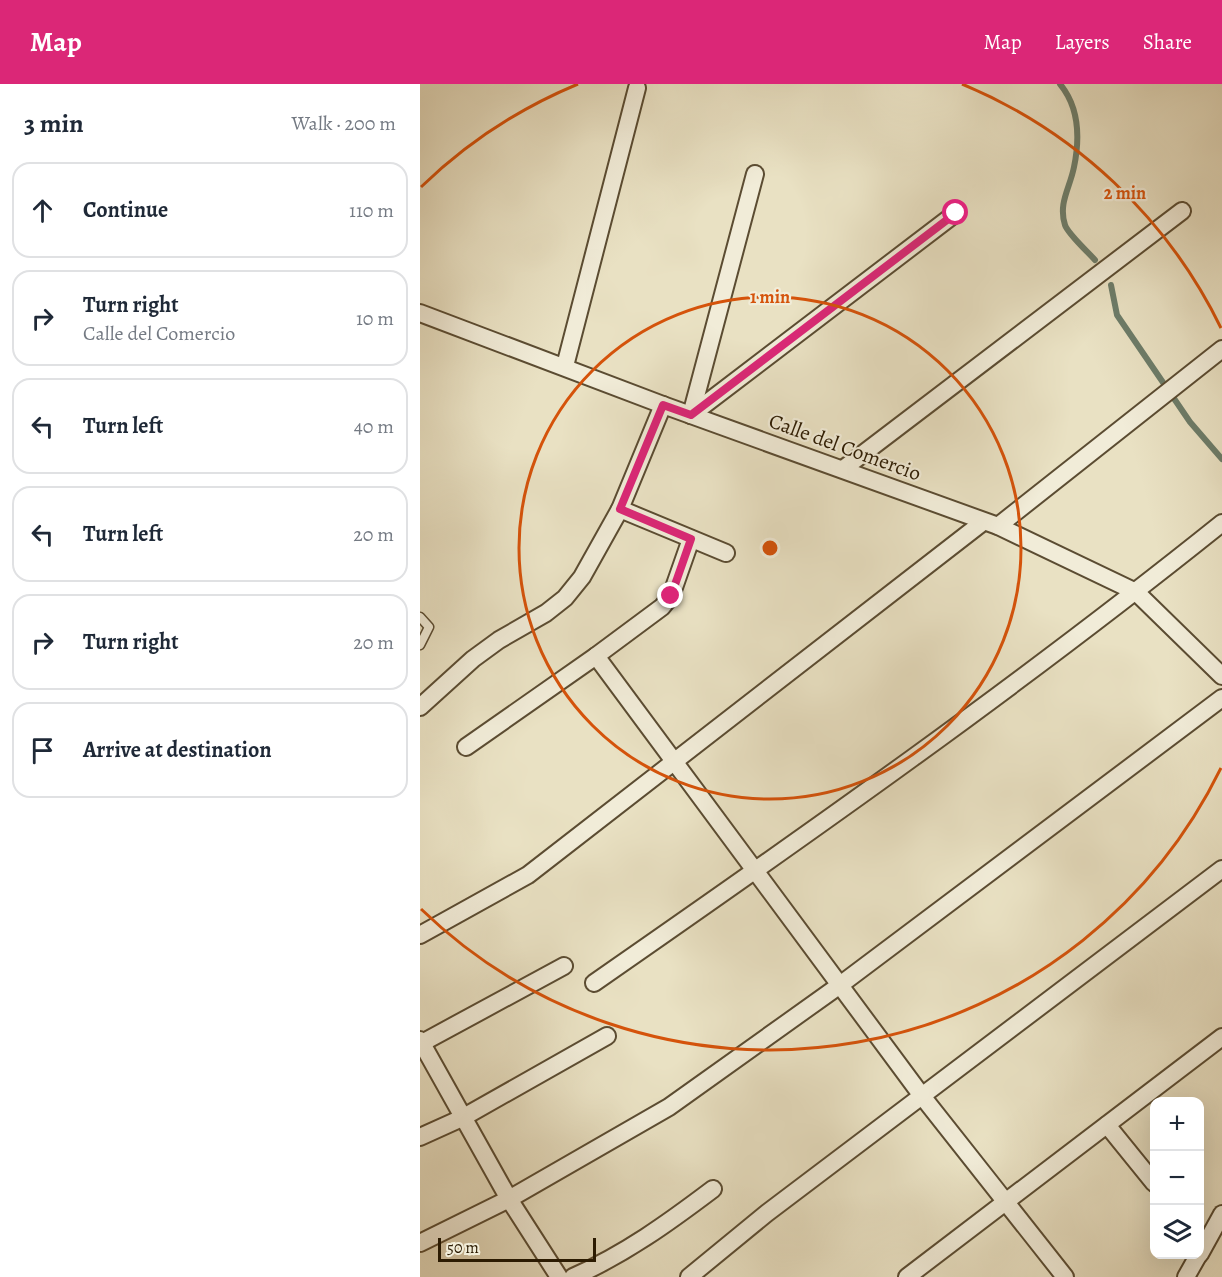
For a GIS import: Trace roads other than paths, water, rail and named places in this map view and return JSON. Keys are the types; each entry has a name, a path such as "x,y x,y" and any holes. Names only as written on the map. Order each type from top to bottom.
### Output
{"street":[{"path":"565,366 637,88"},
{"path":"691,415 755,174"},
{"path":"843,469 1182,211"},
{"path":"691,415 956,213"},
{"name":"Calle del Comercio","path":"420,313 663,405 990,524 1136,592 1222,676"},
{"path":"420,935 528,875 674,761 1160,398 1222,349"},
{"path":"420,707 473,659 499,640 546,613 565,598 582,577 620,509 663,405"},
{"path":"620,509 726,553"},
{"path":"594,983 755,871 1136,592 1222,523"},
{"path":"466,747 662,607 671,596 691,539"},
{"path":"596,656 921,1096 1004,1204 1065,1277"},
{"path":"420,1243 509,1199 669,1107 840,985 1222,698"},
{"path":"689,1277 767,1213 1222,869"},
{"path":"559,1277 509,1199 420,1042 564,966"},
{"path":"420,1137 462,1118 607,1036"},
{"path":"907,1277 1222,1037"},
{"path":"1107,1125 1150,1177"},
{"path":"573,1277 606,1262 653,1234 713,1189"},
{"path":"1204,1242 1222,1214"},
{"path":"1186,1277 1195,1259"}],"lane":[{"path":"420,617 429,627 420,645"}],"waterway":[{"path":"1060,84 1071,103 1077,134 1076,156 1064,203 1063,217 1070,233 1095,260"},
{"path":"1111,285 1117,315 1190,422 1222,459"}]}
